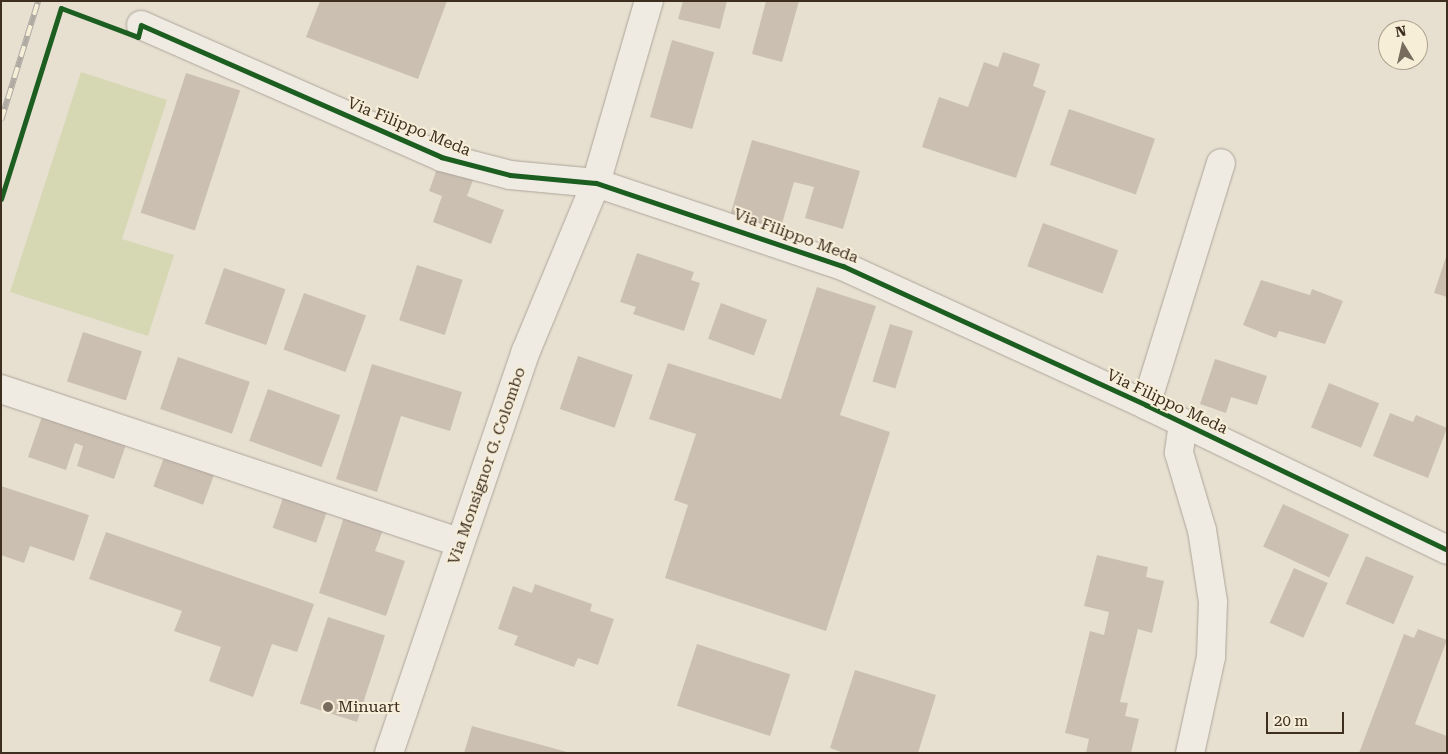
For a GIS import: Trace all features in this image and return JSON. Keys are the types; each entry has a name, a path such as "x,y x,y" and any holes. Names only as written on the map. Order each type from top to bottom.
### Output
{"street":[{"name":"Via Monsignor G. Colombo","path":"389,753 526,351 596,183 649,1"},
{"name":"Via Filippo Meda","path":"141,25 441,157 510,175 596,183 731,225 842,266 1146,405 1447,550"},
{"path":"1146,405 1221,163"},
{"path":"1,389 460,543"},
{"path":"1183,423 1179,453 1204,539 1213,602 1211,657 1190,753"}],"green space":[{"path":"81,72 167,100 122,239 174,255 148,336 10,292"}],"building":[{"path":"320,1 447,1 418,79 306,37"},
{"path":"683,1 727,1 720,29 678,19"},
{"path":"766,1 799,1 782,62 752,54"},
{"path":"672,40 714,52 692,129 650,117"},
{"path":"1003,52 1040,64 1033,86 1046,91 1016,178 922,147 939,97 968,107 984,62 998,67"},
{"path":"186,73 240,91 195,230 141,213"},
{"path":"1069,109 1155,139 1136,194 1050,165"},
{"path":"752,140 860,171 843,229 805,218 814,187 794,182 779,234 729,219"},
{"path":"439,163 475,175 467,196 504,210 491,244 433,222 442,196 429,191"},
{"path":"1043,223 1118,250 1102,294 1027,266"},
{"path":"637,253 694,272 691,280 700,283 684,331 633,314 636,307 620,302"},
{"path":"1447,257 1447,297 1434,293"},
{"path":"417,265 463,280 445,335 399,320"},
{"path":"224,268 285,289 266,345 205,324"},
{"path":"1261,280 1310,295 1312,289 1343,301 1325,344 1279,331 1276,338 1243,325"},
{"path":"817,287 876,306 840,415 890,432 826,631 665,578 688,505 674,500 696,434 649,419 668,363 781,399"},
{"path":"304,293 366,316 345,372 283,349"},
{"path":"721,303 767,320 754,355 708,339"},
{"path":"890,324 913,331 895,388 872,381"},
{"path":"83,332 142,351 126,401 67,381"},
{"path":"578,356 633,375 615,428 560,409"},
{"path":"178,357 250,382 232,434 160,409"},
{"path":"1215,359 1267,376 1257,405 1231,397 1226,413 1200,404"},
{"path":"372,364 462,392 450,431 401,416 377,492 336,479"},
{"path":"1329,383 1379,403 1361,448 1311,428"},
{"path":"268,389 340,415 322,467 249,441"},
{"path":"44,411 128,439 114,479 77,466 83,446 75,443 66,470 28,457"},
{"path":"1390,413 1413,422 1416,415 1447,428 1428,478 1373,456"},
{"path":"167,449 217,467 203,505 153,487"},
{"path":"1,486 89,515 74,561 30,546 24,563 1,555"},
{"path":"286,489 329,504 316,543 273,528"},
{"path":"1283,504 1349,535 1329,577 1263,547"},
{"path":"344,517 383,530 375,551 405,561 386,616 319,593"},
{"path":"106,532 314,604 297,652 272,644 253,697 209,681 221,647 174,631 182,611 89,579"},
{"path":"1097,555 1148,567 1146,577 1164,581 1152,633 1138,629 1120,702 1128,703 1125,716 1139,719 1131,753 1086,753 1089,739 1065,733 1090,631 1104,635 1109,612 1084,606"},
{"path":"1366,556 1414,576 1394,624 1346,604"},
{"path":"1294,568 1328,583 1303,638 1270,623"},
{"path":"535,584 592,604 590,611 614,619 598,665 578,658 574,667 514,645 518,636 498,629 513,586 532,593"},
{"path":"328,617 385,636 357,722 300,704"},
{"path":"1418,629 1447,640 1415,724 1447,736 1447,753 1359,753 1404,634 1414,638"},
{"path":"697,644 790,674 770,736 677,706"},
{"path":"855,670 936,695 918,753 844,753 830,748"},
{"path":"472,726 567,752 567,753 464,753"}],"railway":[{"path":"1,120 38,1"}],"cycle path":[{"path":"1,199 61,8 138,37 141,25 441,157 510,175 596,183 843,266 1146,405 1447,550"}],"place":[{"name":"Minuart","path":"328,707"}]}
